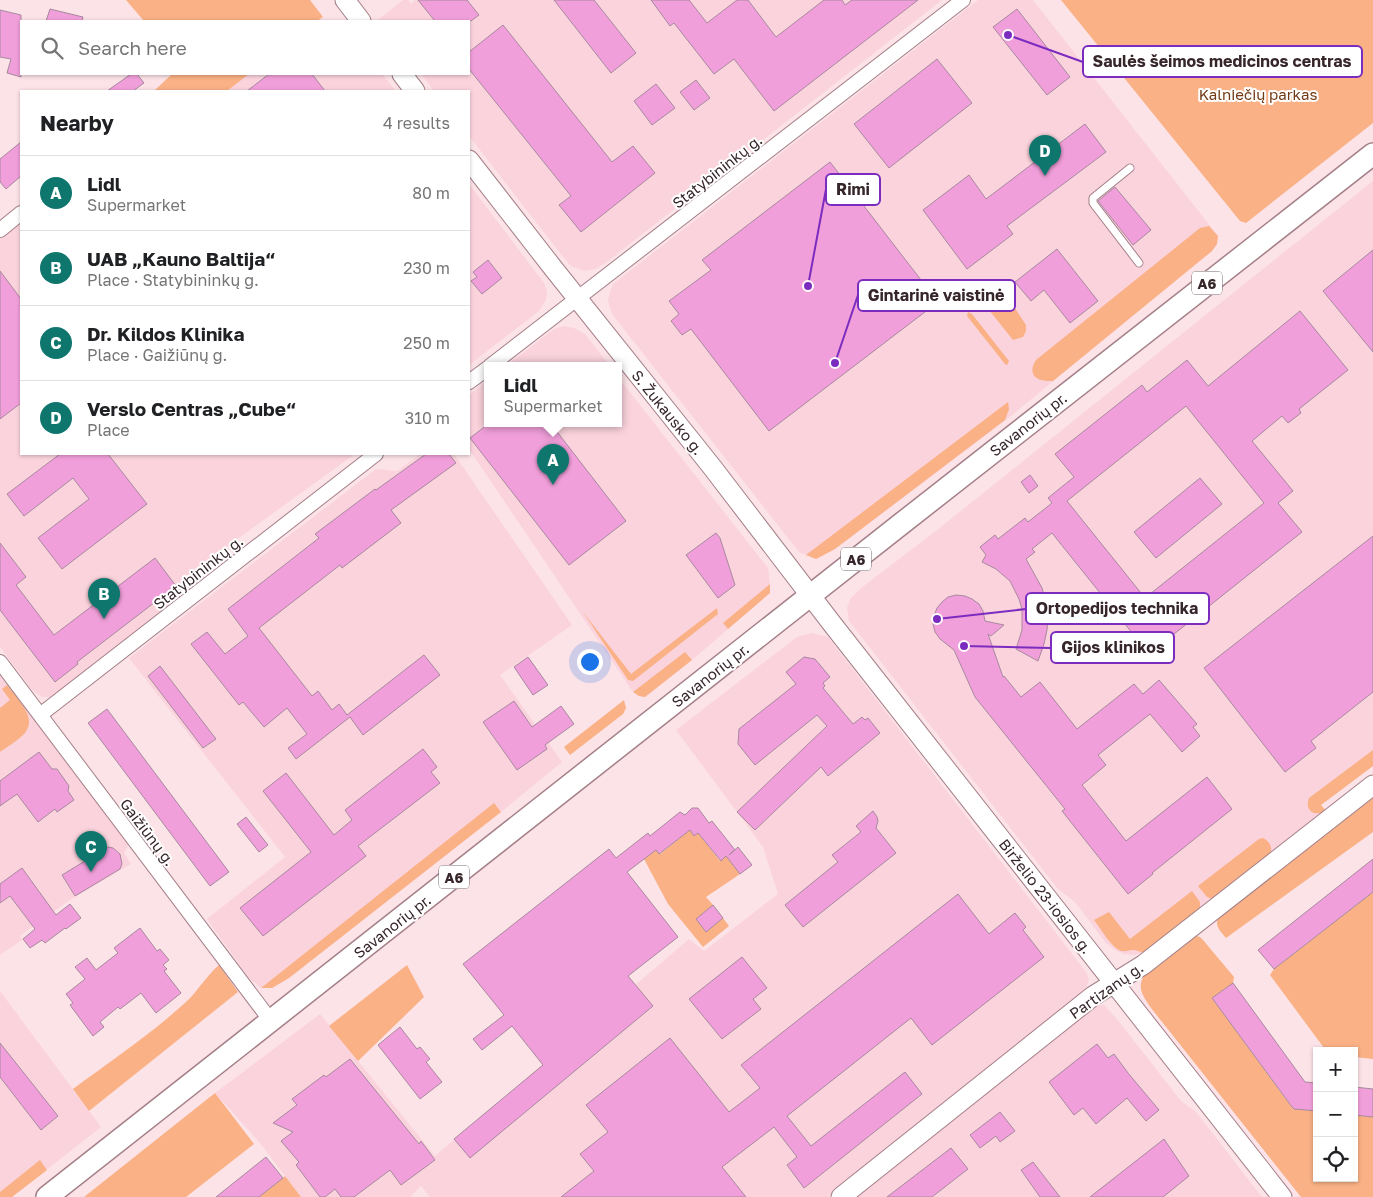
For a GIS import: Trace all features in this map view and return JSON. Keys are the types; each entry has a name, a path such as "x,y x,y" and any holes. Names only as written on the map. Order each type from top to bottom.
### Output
{"main road":[{"path":"345,0 360,20"},
{"path":"403,75 414,90"},
{"name":"Savanorių pr.","path":"47,1197 1373,154"},
{"name":"S. Žukausko g.","path":"470,161 712,467 810,595"},
{"name":"Birželio 23-iosios g.","path":"810,595 1282,1197"},
{"name":"Partizanų g.","path":"841,1197 1093,996 1142,965 1373,785"}],"street":[{"name":"Statybininkų g.","path":"496,362 963,0"},
{"path":"0,230 20,214"},
{"name":"Statybininkų g.","path":"470,381 484,371"},
{"name":"Statybininkų g.","path":"40,716 375,455"},
{"name":"Gaižiūnų g.","path":"0,662 271,1021"}],"lane":[{"path":"1130,168 1093,198 1093,203 1139,263"}],"shaded area":[{"path":"403,0 408,0 411,4 415,0 942,0 608,261 596,269 584,271 571,266 470,137 470,90 433,90 422,75 470,75 470,20 378,20"},
{"path":"978,0 1033,0 1218,236 1217,244 1212,251 1006,420 835,549 816,559 799,552 612,314 608,301 610,292 613,284"},
{"path":"248,75 383,75 395,90 228,90"},
{"path":"1373,181 1373,766 1321,805 1326,811 1145,952 1134,955 1124,954 1106,943 1075,902 1058,889 849,621 847,608 850,599 861,588 937,530"},
{"path":"470,185 544,283 547,292 546,300 539,311 470,364"},
{"path":"20,224 20,455 354,455 207,561 193,589 52,697 42,697 32,690 0,647 0,239"},
{"path":"564,326 574,328 585,334 607,362 511,362 554,329"},
{"path":"622,382 768,568 770,593 692,660 645,697 639,696 633,692 470,450 470,394 484,383 484,427 622,427"},
{"path":"419,455 455,455 572,625 500,675 562,762 289,978 272,988 261,988 248,977 207,919 285,857 129,658 376,469 397,471"},
{"path":"811,633 828,637 1086,972 1089,979 1085,992 828,1197 430,1197 421,1186 410,1197 301,1197 260,1143 215,1093 320,1014 435,1156 689,939 704,951 778,894 763,847 676,730 797,637"},
{"path":"0,676 129,844 124,853 131,864 70,900 20,936 22,940 0,955"},
{"path":"0,991 101,1127 12,1197 0,1197"},
{"path":"1104,1005 1181,1101 1196,1112 1262,1197 852,1197 1095,1006"}],"green space":[{"path":"126,0 310,0 323,17 318,20 143,20"},
{"name":"Kalniečių parkas","path":"1061,0 1373,0 1373,123 1246,223 1240,221"},
{"path":"171,75 248,75 228,90 155,90"},
{"path":"1209,226 1218,236 1217,244 1212,251 1053,381 1037,379 1035,377 1032,369 1036,360 1200,228"},
{"path":"997,291 1005,293 1026,325 1023,337 1013,340 985,305 987,299"},
{"path":"968,312 972,314 1009,361 1007,365 967,316"},
{"path":"1008,402 1009,409 1005,420 835,549 816,559 806,555"},
{"path":"770,584 770,593 728,629 723,623"},
{"path":"717,608 718,614 633,681 628,680 583,612 631,674"},
{"path":"685,652 692,660 645,697 633,692"},
{"path":"7,685 20,701 29,720 28,727 23,736 0,752 0,708 10,700 2,689"},
{"path":"624,700 626,708 623,714 570,755 564,747"},
{"path":"1373,750 1373,766 1321,805 1326,811 1314,813 1309,809 1309,798"},
{"path":"1373,795 1373,832 1226,938 1219,930 1217,924 1219,914"},
{"path":"494,803 501,812 289,978 272,988 261,988"},
{"path":"690,830 694,836 698,833 720,861 726,856 740,874 706,897 713,905 696,919 706,932 723,918 729,926 703,947 668,904 644,859 656,850 660,854"},
{"path":"1263,838 1270,844 1271,854 1215,897 1212,899 1207,897 1198,886 1259,839"},
{"path":"1192,891 1200,902 1200,909 1145,952 1121,951 1117,949 1094,920 1109,912 1130,939"},
{"path":"1373,892 1373,1059 1358,1057 1358,1047 1323,1047 1270,975 1274,969"},
{"path":"1193,935 1203,940 1234,977 1233,983 1212,998 1293,1109 1313,1111 1313,1182 1358,1182 1358,1115 1373,1117 1373,1197 1301,1197 1151,1008 1141,990 1142,981 1147,970"},
{"path":"219,965 238,992 89,1111 73,1089 173,1014"},
{"path":"407,965 424,997 358,1061 329,1026"},
{"path":"215,1093 254,1144 186,1197 84,1197"},
{"path":"40,1160 47,1170 12,1197 0,1197 0,1192"},
{"path":"285,1176 301,1197 259,1197 283,1178"}],"building":[{"path":"418,0 467,0 479,15 471,21 434,20"},
{"path":"554,0 594,0 636,53 611,73"},
{"path":"651,0 689,0 707,23 737,0 748,0 776,37 824,0 842,0 845,5 852,0 918,0 774,111 734,59 714,74 674,23 670,26"},
{"path":"50,9 83,17 82,20 46,20"},
{"path":"1017,9 1070,77 1047,95 993,27"},
{"path":"0,10 21,15 21,77 7,73 11,59 0,57"},
{"path":"503,25 612,162 633,146 655,173 581,232 559,205 571,196 470,70 470,51"},
{"path":"937,59 972,103 889,168 854,124"},
{"path":"130,75 138,75 144,83 134,90 108,90"},
{"path":"268,75 313,75 324,90 248,90"},
{"path":"696,80 710,98 694,110 680,92"},
{"path":"656,84 675,108 652,125 634,101"},
{"path":"1085,124 1106,152 1007,226 1013,234 967,269 923,210 969,175 986,199"},
{"path":"20,143 20,177 6,189 0,182 0,159"},
{"path":"830,162 938,302 769,431 691,329 682,335 671,321 679,314 669,301 711,270 702,260"},
{"path":"1115,187 1151,230 1133,245 1098,201"},
{"path":"1057,249 1098,301 1070,323 1044,290 1031,301 1015,282"},
{"path":"1373,250 1373,352 1323,291"},
{"path":"488,260 502,278 482,294 471,281 477,277 473,272"},
{"path":"0,271 20,298 20,404 0,419"},
{"path":"1300,311 1348,370 1299,409 1301,413 1288,423 1282,416 1252,441 1293,491 1278,503 1302,532 1149,654 1052,533 1032,549 1035,552 1026,559 1042,588 1046,602 1048,616 1044,644 1038,661 1016,649 1022,630 1022,609 1019,599 1010,581 996,569 982,562 986,555 980,547 995,535 998,539 1025,518 1028,522 1052,503 1048,498 1074,477 1055,454 1142,385 1147,392 1187,360 1208,386","holes":["1186,406 1264,503 1145,598 1067,501"]},
{"path":"484,427 553,427 626,521 569,565 470,438"},
{"path":"59,455 109,455 147,504 62,569 38,538 89,499 73,478 24,516 7,494"},
{"path":"425,455 450,455 456,463 391,510 401,523 342,568 340,565 259,628 312,696 318,691 332,710 339,704 347,715 424,655 440,675 363,735 350,717 296,759 288,748 307,734 287,708 264,727 243,702 239,705 191,644 207,632 225,654 248,636 228,609 319,538 315,534"},
{"path":"1030,475 1038,486 1029,493 1021,482"},
{"path":"1200,478 1222,504 1156,558 1134,532"},
{"path":"716,533 720,538 735,585 718,598 686,555"},
{"path":"1373,536 1373,692 1311,741 1316,748 1285,772 1204,668"},
{"path":"0,543 26,577 16,585 54,635 155,558 176,586 77,662 78,664 55,682 0,610"},
{"path":"956,595 965,596 979,604 985,621 1004,625 991,636 988,634 1003,677 1021,697 1040,682 1077,729 1134,684 1143,694 1159,680 1197,724 1193,727 1200,736 1182,752 1150,714 1098,755 1106,765 1082,785 1126,841 1207,777 1232,809 1128,894 1062,811 1065,809 975,697 954,650 940,639 935,632 933,624 937,608 948,597"},
{"path":"528,657 548,685 533,695 514,667"},
{"path":"804,657 815,659 830,677 823,683 825,686 823,688 853,724 862,717 865,720 868,718 880,733 828,776 821,767 755,830 737,812 827,726 817,715 755,765 738,744 739,729 796,684 786,672"},
{"path":"160,666 216,739 203,748 148,676"},
{"path":"514,701 532,727 561,706 574,724 545,745 547,749 517,770 483,722"},
{"path":"107,709 229,872 210,886 88,723"},
{"path":"423,749 437,767 431,772 440,783 358,846 366,856 263,936 240,908 311,852 263,791 286,773 334,835 352,820 345,810"},
{"path":"39,752 52,769 57,769 69,786 68,791 74,800 57,812 55,809 38,822 17,794 0,806 0,781"},
{"path":"692,808 698,808 709,823 712,821 735,850 738,847 752,865 740,874 726,856 721,861 698,833 694,836 690,830 659,854 656,850 627,872 678,937 628,976 653,1006 470,1158 454,1139 543,1065 512,1026 482,1050 473,1039 504,1015 463,964 609,849 616,858 648,833 650,836 680,812 685,815"},
{"path":"873,811 878,821 876,828 896,853 803,927 785,905 838,862 832,855 861,832 856,826"},
{"path":"246,817 268,845 259,852 237,824"},
{"path":"108,847 113,848 120,854 122,864 120,869 75,896 62,875"},
{"path":"1373,859 1373,892 1274,969 1258,950"},
{"path":"22,868 56,915 70,904 81,918 45,943 42,940 30,948 23,939 35,929 10,896 0,903 0,884"},
{"path":"958,894 989,934 1015,913 1026,927 1023,930 1044,957 932,1045 911,1018 787,1116 811,1146 905,1072 922,1094 804,1188 787,1165 797,1157 774,1127 722,1167 746,1197 561,1197 594,1171 580,1154 608,1132 586,1105 670,1038 729,1112 760,1088 741,1065"},
{"path":"713,905 723,918 706,932 696,919"},
{"path":"140,928 157,951 160,949 169,960 163,965 167,969 164,971 181,993 156,1013 141,993 120,1009 118,1007 100,1022 104,1027 93,1036 70,1005 73,1003 66,994 85,979 75,967 87,958 96,970 118,953 114,948"},
{"path":"742,957 767,988 753,999 761,1009 722,1039 689,999"},
{"path":"1233,983 1305,1082 1313,1083 1313,1111 1294,1109 1292,1107 1212,998"},
{"path":"400,1027 417,1049 420,1047 430,1059 426,1062 442,1082 420,1099 378,1045"},
{"path":"0,1043 58,1116 41,1130 0,1077"},
{"path":"1097,1044 1108,1058 1114,1054 1159,1110 1146,1121 1127,1098 1096,1124 1083,1108 1074,1115 1049,1082"},
{"path":"350,1059 419,1144 421,1141 435,1160 401,1185 390,1170 354,1197 341,1197 335,1189 325,1197 320,1197 296,1165 299,1162 281,1141 293,1132 273,1123 297,1105 292,1099 324,1075 326,1077"},
{"path":"1358,1087 1373,1089 1373,1117 1358,1115"},
{"path":"1000,1112 1015,1131 1000,1142 996,1136 980,1148 970,1135"},
{"path":"1164,1139 1189,1176 1163,1197 1090,1197"},
{"path":"951,1148 968,1169 932,1197 887,1197"},
{"path":"266,1157 283,1178 259,1197 216,1197"},
{"path":"1033,1162 1060,1197 1040,1197 1021,1170"}],"place":[{"name":"Saulės šeimos medicinos centras","path":"1008,35"},
{"name":"Verslo Centras „Cube“","path":"1045,176"},
{"name":"Rimi","path":"808,286"},
{"name":"Gintarinė vaistinė","path":"835,363"},
{"name":"Lidl","path":"553,485"},
{"name":"UAB „Kauno Baltija“","path":"104,619"},
{"name":"Ortopedijos technika","path":"937,619"},
{"name":"Gijos klinikos","path":"964,646"},
{"name":"Dr. Kildos Klinika","path":"91,872"}]}
